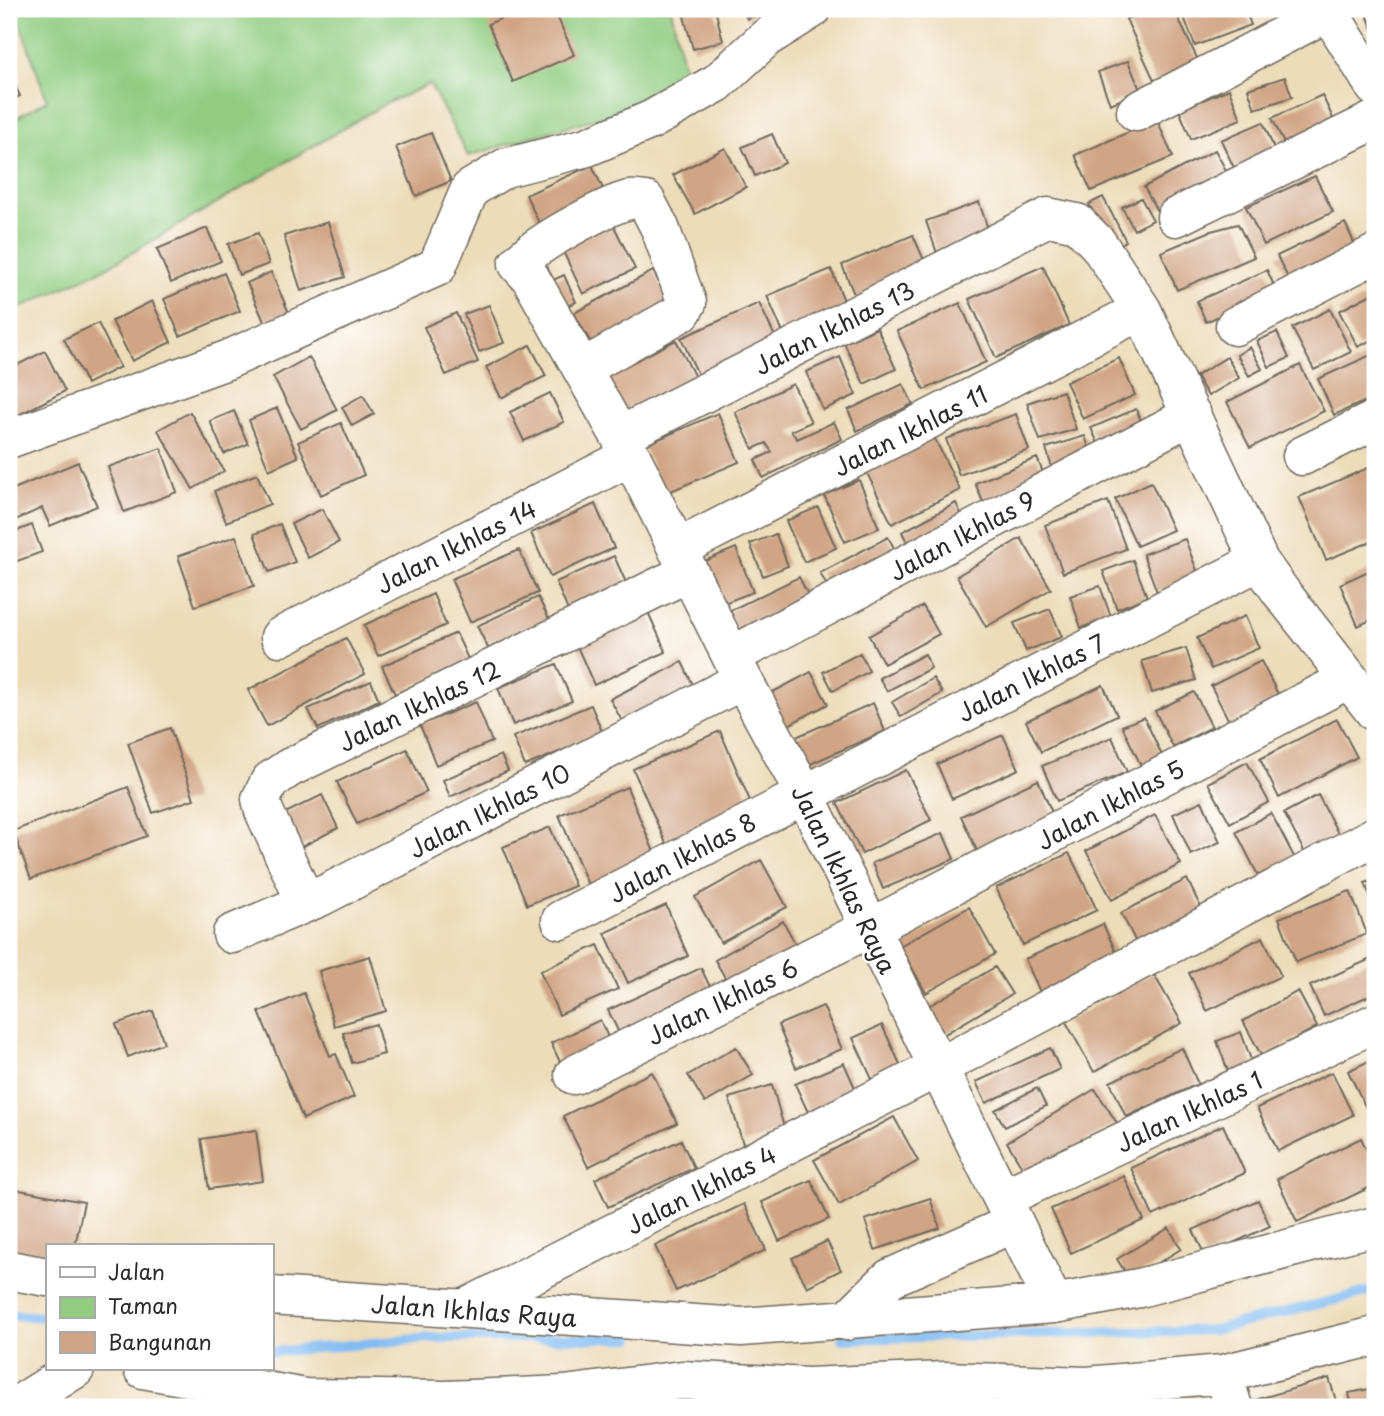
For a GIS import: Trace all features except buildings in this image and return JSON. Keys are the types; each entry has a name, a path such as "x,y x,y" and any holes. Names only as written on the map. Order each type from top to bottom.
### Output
{"street":[{"path":"9,439 227,360 436,267 470,189 505,168 587,147 652,120 717,83 766,38 812,9"},
{"path":"1136,112 1330,10 1375,87"},
{"path":"1176,217 1375,120"},
{"name":"Jalan Ikhlas Raya","path":"583,368 682,312 687,303 660,228 646,201 631,200 615,206 539,246 525,255 518,264 530,277 626,446 737,668 804,793 1054,1304"},
{"name":"Jalan Ikhlas 13","path":"626,446 1048,217 1077,223 1098,244 1142,310"},
{"path":"1235,326 1375,254"},
{"path":"1142,310 1259,561 1375,712"},
{"name":"Jalan Ikhlas 11","path":"683,561 1142,310"},
{"name":"Jalan Ikhlas 9","path":"737,668 1192,415"},
{"path":"1302,456 1375,420"},
{"name":"Jalan Ikhlas 14","path":"280,637 626,446"},
{"name":"Jalan Ikhlas 12","path":"306,903 264,811 261,799 270,781 289,768 683,561"},
{"name":"Jalan Ikhlas 7","path":"804,793 1259,561"},
{"name":"Jalan Ikhlas 10","path":"232,934 306,903 737,668"},
{"name":"Jalan Ikhlas 5","path":"870,928 1349,679"},
{"name":"Jalan Ikhlas 8","path":"561,920 804,793"},
{"name":"Jalan Ikhlas 4","path":"464,1309 937,1068 1375,836"},
{"name":"Jalan Ikhlas 6","path":"574,1074 870,928"},
{"name":"Jalan Ikhlas 1","path":"846,1321 890,1278 1009,1211 1375,1023"},
{"name":"Jalan Ikhlas Raya","path":"273,1296 741,1327 846,1321 1054,1304 1139,1288 1375,1226"},
{"path":"9,1270 46,1277"},
{"path":"149,1370 305,1398 446,1403 566,1401 686,1394 811,1397 950,1394 1089,1396 1228,1390 1375,1336"},
{"path":"15,1407 73,1370"}],"green space":[{"path":"15,9 671,9 689,91 468,156 430,84 385,104 106,268 9,313 9,122 47,100"}],"waterway":[{"path":"842,1339 1213,1330 1375,1290"},
{"path":"9,1315 46,1317"},
{"path":"273,1352 429,1338 631,1338"}]}
